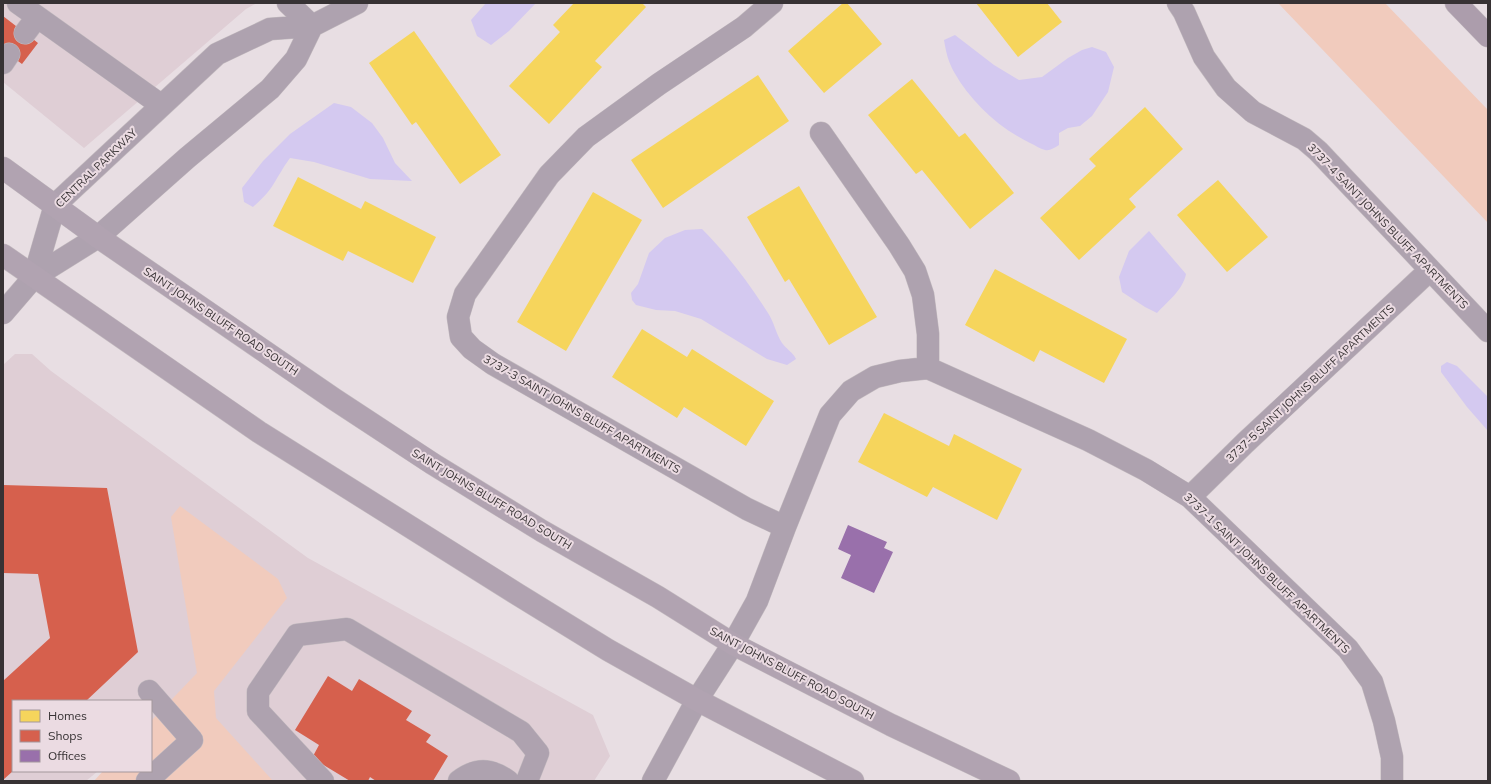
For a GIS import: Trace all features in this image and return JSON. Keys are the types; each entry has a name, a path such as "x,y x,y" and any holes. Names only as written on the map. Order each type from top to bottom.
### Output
{"highway":[{"path":"1456,3 1488,36"}],"main road":[{"name":"SAINT JOHNS BLUFF ROAD SOUTH","path":"3,168 98,237 334,399 433,464 542,530 658,597 732,644 891,725 1009,781"},
{"path":"3,255 259,432 517,594 608,650 697,700 853,781"}],"street":[{"path":"18,3 31,25 161,106"},
{"path":"3,313 34,277 98,237 187,158 270,89 296,59 312,26 288,3"},
{"name":"CENTRAL PARKWAY","path":"34,277 55,205 217,54 270,29 312,26 357,3"},
{"name":"3737-3 SAINT JOHNS BLUFF APARTMENTS","path":"772,3 744,27 659,84 586,137 549,175 465,294 458,317 461,337 472,349 493,364 747,509 785,527"},
{"name":"3737-4 SAINT JOHNS BLUFF APARTMENTS","path":"1178,3 1184,12 1204,57 1226,88 1253,112 1304,139 1318,151 1488,331"},
{"path":"653,781 697,700 757,601 830,415 851,391 875,377 900,371 928,368 928,334 924,295 915,271 899,245 821,133"},
{"name":"3737-5 SAINT JOHNS BLUFF APARTMENTS","path":"1190,497 1245,443 1430,270"},
{"name":"3737-1 SAINT JOHNS BLUFF APARTMENTS","path":"928,368 1088,440 1146,470 1190,497 1348,649 1372,682 1384,721 1392,757 1392,781"},
{"path":"323,781 258,711 258,692 297,635 347,629 521,732 538,753 527,781"},
{"path":"147,781 192,740 149,691"},
{"path":"458,781 467,774 478,771 489,771 500,775 508,781"}],"shaded area":[{"path":"3,3 257,3 246,9 84,148 3,82"},
{"path":"486,3 536,3 509,31 491,45 477,36 471,20"},
{"path":"1278,3 1385,3 1488,110 1488,223"},
{"path":"955,35 994,65 1019,80 1042,77 1068,58 1082,50 1092,47 1106,52 1114,67 1108,92 1092,116 1080,126 1068,128 1059,133 1059,145 1050,150 1043,149 1007,130 977,104 969,94 954,72 946,52 944,40"},
{"path":"334,103 351,107 372,123 383,138 395,163 412,181 370,179 314,162 290,158 271,188 260,201 253,207 244,202 242,188 263,161 290,134"},
{"path":"702,229 729,259 761,302 782,343 796,359 787,365 767,359 701,319 675,311 656,310 636,305 632,300 631,293 638,284 649,253 665,238 685,230"},
{"path":"1149,231 1186,274 1182,285 1157,313 1122,292 1119,277 1129,251"},
{"path":"15,354 32,354 51,371 308,558 593,715 610,756 594,781 257,781 152,726 152,700 12,700 12,772 97,772 86,781 3,781 3,365"},
{"path":"1447,362 1457,366 1488,397 1488,431 1467,407 1441,372 1441,366"},
{"path":"180,506 278,579 287,598 214,691 216,718 273,781 94,781 102,772 152,772 152,720 197,673 171,517"}],"building: Homes":[{"path":"574,3 642,3 646,7 595,61 602,67 549,124 509,86 560,32 553,25"},
{"path":"843,3 847,3 882,44 824,93 788,51"},
{"path":"976,3 1047,3 1062,22 1018,57"},
{"path":"414,31 501,155 460,184 416,122 412,125 369,63"},
{"path":"758,75 789,121 663,208 631,160"},
{"path":"912,79 959,137 965,133 1014,193 970,229 922,170 916,174 868,115"},
{"path":"1145,107 1183,149 1129,199 1136,207 1079,260 1040,218 1096,166 1089,159"},
{"path":"298,177 361,209 365,201 436,237 413,283 348,251 343,261 273,226"},
{"path":"1218,180 1268,237 1227,272 1177,215"},
{"path":"799,186 877,317 829,345 789,279 785,282 747,217"},
{"path":"593,192 642,220 566,351 517,322"},
{"path":"995,269 1127,339 1104,383 1040,350 1034,362 965,325"},
{"path":"642,329 687,357 692,349 774,401 746,446 684,407 677,418 612,377"},
{"path":"884,413 949,446 954,434 1022,469 997,520 933,487 927,497 858,462"}],"building: Shops":[{"path":"3,16 38,43 22,64 3,50"},
{"path":"3,485 107,488 138,652 87,700 12,700 12,772 3,780 3,681 50,638 38,574 3,573"},
{"path":"328,676 352,691 359,679 412,711 406,720 431,735 426,742 448,756 433,781 376,781 370,777 368,781 350,781 312,758 319,745 295,730"}],"building: Offices":[{"path":"848,525 887,542 884,548 893,552 874,593 841,578 851,555 838,549"}]}
